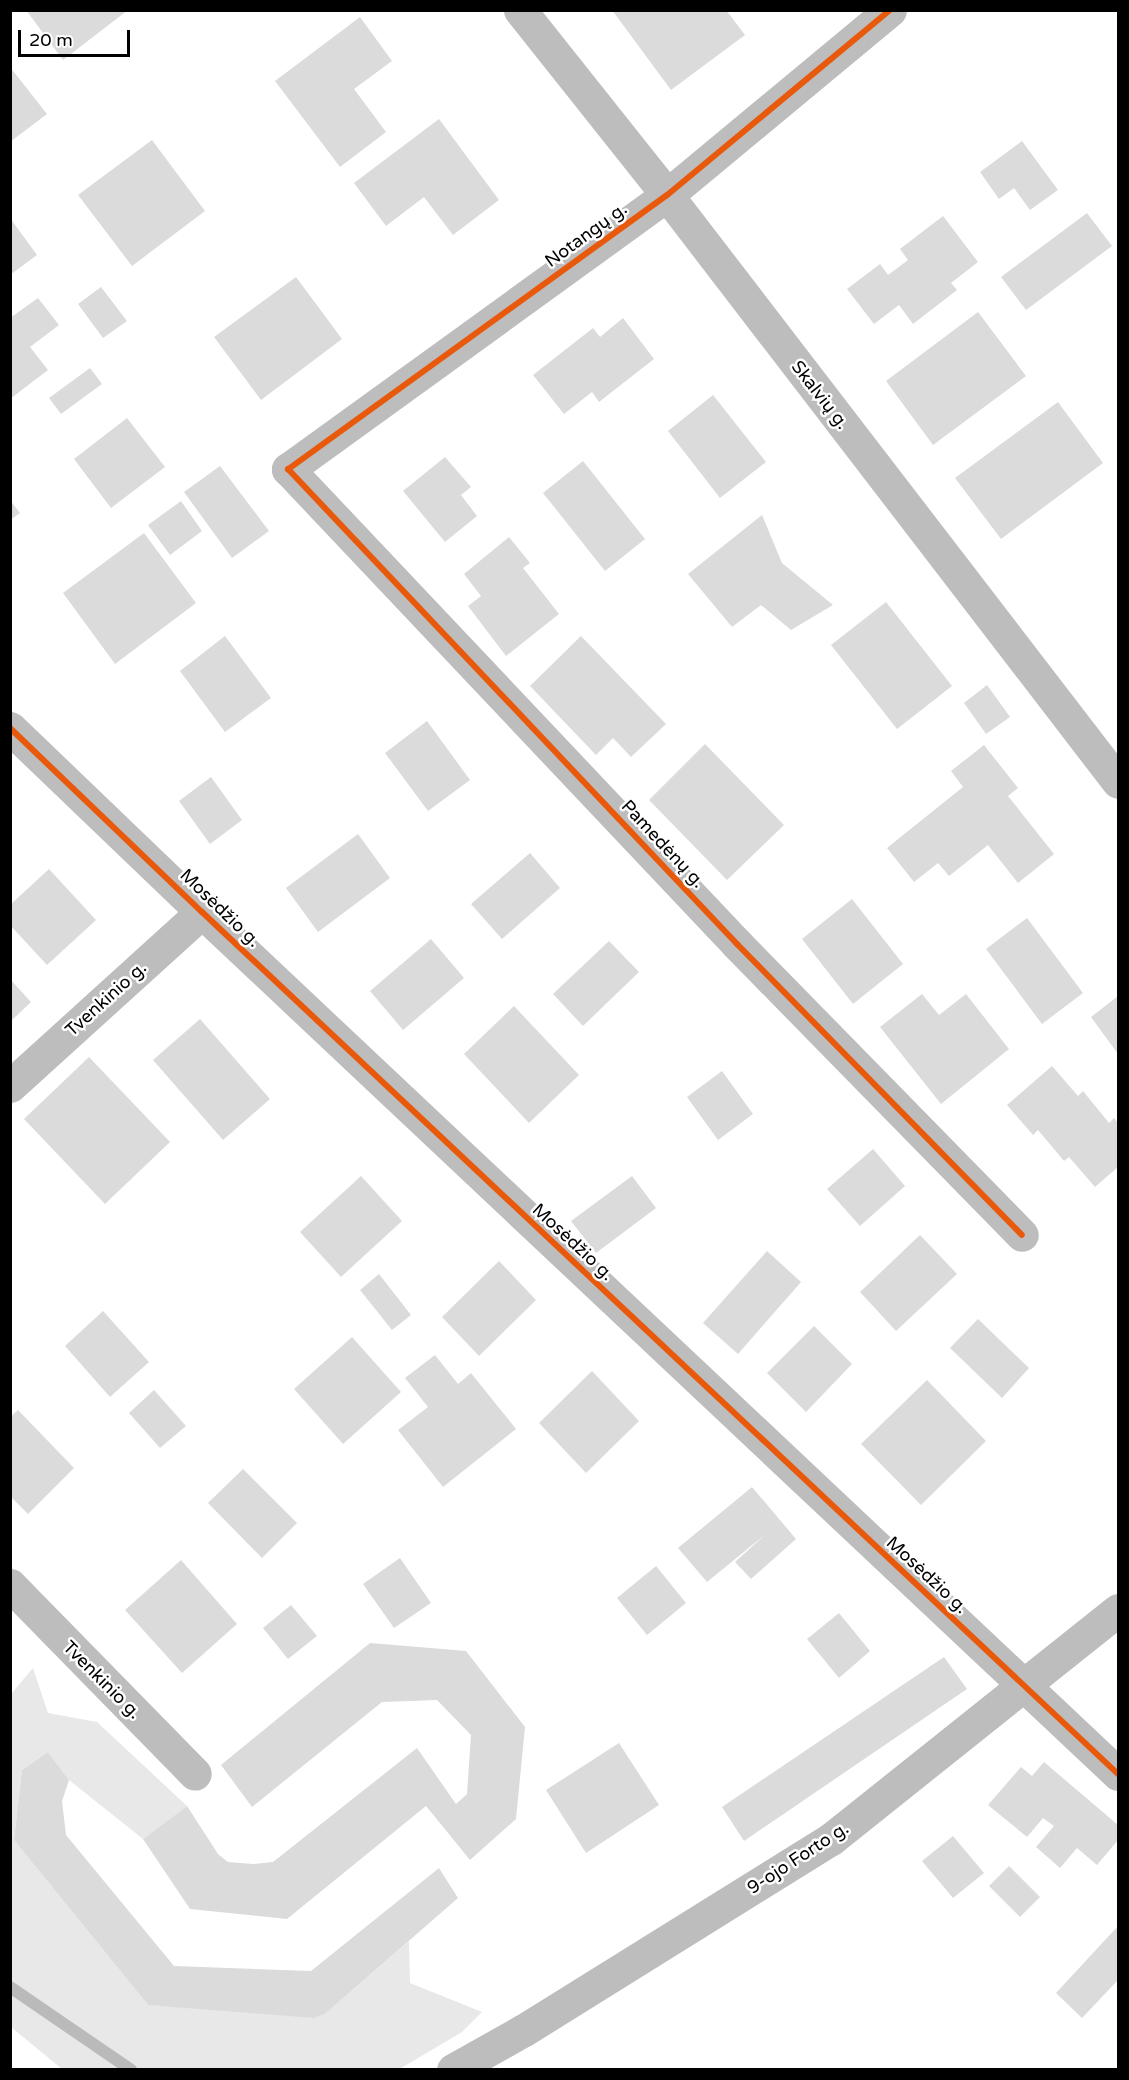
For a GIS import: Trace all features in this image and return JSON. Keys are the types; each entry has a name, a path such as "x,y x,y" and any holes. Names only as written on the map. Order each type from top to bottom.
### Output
{"street":[{"name":"Skalvių g.","path":"520,10 667,195 1119,782"},
{"name":"Notangų g.","path":"288,469 667,195 890,10"},
{"name":"Pamedėnų g.","path":"288,469 729,936 1022,1235"},
{"name":"Mosėdžio g.","path":"10,728 1022,1686 1119,1774"},
{"name":"Tvenkinio g.","path":"10,1086 202,912"},
{"name":"Tvenkinio g.","path":"10,1585 195,1774"},
{"name":"9-ojo Forto g.","path":"453,2070 524,2030 831,1839 1119,1610"}],"shaded area":[{"path":"33,1668 48,1713 97,1722 187,1806 143,1839 69,1780 48,1752 22,1770 14,1840 148,2005 326,2013 409,1941 410,1983 482,2012 462,2032 398,2070 62,2069 11,2027 11,1694"}],"building":[{"path":"26,10 128,10 63,60"},
{"path":"612,10 726,10 745,35 671,90"},
{"path":"360,17 392,61 354,89 386,132 340,167 275,81"},
{"path":"10,67 47,114 10,142"},
{"path":"439,119 499,200 453,235 424,197 386,226 354,183"},
{"path":"152,140 205,211 132,266 78,195"},
{"path":"1022,141 1058,190 1030,210 1014,188 999,199 980,172"},
{"path":"1087,213 1112,246 1026,310 1001,277"},
{"path":"943,216 978,262 951,283 957,290 913,324 899,305 874,324 847,289 880,264 888,275 908,260 900,249"},
{"path":"10,218 37,255 10,275"},
{"path":"296,277 342,339 261,400 214,337"},
{"path":"101,287 127,321 103,338 78,304"},
{"path":"38,298 59,325 30,347 48,370 10,399 10,318"},
{"path":"978,312 1026,376 933,445 886,381"},
{"path":"623,318 654,359 599,402 592,392 564,414 533,375 593,328 600,337"},
{"path":"90,368 102,384 61,414 49,398"},
{"path":"713,395 766,462 720,498 668,431"},
{"path":"1058,402 1103,463 1001,539 955,478"},
{"path":"127,418 165,467 111,508 74,459"},
{"path":"445,457 471,487 461,495 477,516 445,542 403,491"},
{"path":"583,461 645,539 605,571 543,493"},
{"path":"220,466 269,531 232,558 184,492"},
{"path":"10,500 20,513 10,520"},
{"path":"181,501 202,531 170,555 148,525"},
{"path":"762,515 782,563 833,605 791,630 761,605 732,627 688,574"},
{"path":"144,533 196,603 115,664 63,593"},
{"path":"509,537 530,563 523,568 559,614 506,656 468,606 481,596 464,574"},
{"path":"886,602 952,686 897,729 831,645"},
{"path":"225,636 271,698 225,732 180,671"},
{"path":"581,636 666,724 631,757 613,738 596,755 530,686"},
{"path":"987,685 1010,717 986,734 964,703"},
{"path":"427,721 470,780 428,811 385,753"},
{"path":"705,744 784,825 727,880 649,800"},
{"path":"984,745 1018,788 1008,796 1054,854 1018,883 988,845 949,876 938,863 914,882 887,848 963,787 951,771"},
{"path":"211,777 242,820 210,844 179,801"},
{"path":"358,834 390,878 318,932 286,888"},
{"path":"530,853 560,888 502,939 471,904"},
{"path":"49,869 96,920 47,965 10,925 10,905"},
{"path":"852,899 903,964 853,1004 802,939"},
{"path":"1027,918 1083,993 1042,1024 986,949"},
{"path":"431,939 464,978 403,1030 370,991"},
{"path":"609,941 639,972 583,1026 553,994"},
{"path":"10,979 31,1002 10,1022"},
{"path":"922,994 939,1015 966,994 1009,1049 941,1104 880,1027"},
{"path":"1118,996 1118,1054 1091,1017"},
{"path":"514,1006 579,1075 529,1123 464,1054"},
{"path":"200,1019 270,1099 223,1140 153,1060"},
{"path":"89,1057 170,1142 105,1204 24,1119"},
{"path":"1052,1066 1078,1096 1083,1091 1109,1123 1114,1118 1118,1123 1118,1167 1095,1187 1069,1157 1064,1161 1038,1130 1033,1135 1007,1105"},
{"path":"722,1071 753,1114 718,1140 687,1097"},
{"path":"873,1149 905,1186 860,1226 827,1189"},
{"path":"361,1176 402,1221 341,1277 300,1232"},
{"path":"632,1176 656,1208 596,1253 571,1221"},
{"path":"920,1235 957,1274 896,1331 860,1292"},
{"path":"767,1251 801,1282 738,1354 703,1323"},
{"path":"499,1261 536,1300 479,1356 442,1317"},
{"path":"379,1274 411,1315 392,1330 360,1290"},
{"path":"103,1311 149,1362 110,1397 65,1346"},
{"path":"978,1319 1029,1368 1002,1398 950,1348"},
{"path":"814,1326 852,1364 806,1412 767,1373"},
{"path":"352,1337 401,1392 343,1444 294,1389"},
{"path":"435,1355 458,1384 471,1373 516,1429 443,1487 398,1430 428,1407 405,1378"},
{"path":"592,1371 639,1421 586,1473 539,1423"},
{"path":"927,1380 986,1441 921,1505 861,1444"},
{"path":"154,1390 186,1426 160,1448 129,1413"},
{"path":"18,1410 74,1468 28,1514 10,1496 10,1417"},
{"path":"243,1469 297,1523 262,1558 208,1503"},
{"path":"752,1487 796,1539 751,1579 735,1562 767,1533 707,1582 678,1548"},
{"path":"400,1558 431,1603 394,1628 363,1584"},
{"path":"181,1560 237,1624 182,1673 125,1610"},
{"path":"656,1566 686,1603 647,1635 617,1598"},
{"path":"291,1605 317,1636 288,1659 263,1628"},
{"path":"839,1613 870,1651 839,1678 807,1639"},
{"path":"370,1643 466,1651 525,1727 516,1819 470,1860 426,1806 287,1919 190,1909 143,1839 187,1806 218,1854 228,1862 253,1864 273,1862 417,1748 456,1804 467,1794 471,1735 437,1700 382,1702 252,1807 221,1765"},
{"path":"944,1657 967,1689 744,1841 722,1807"},
{"path":"619,1743 659,1805 586,1853 546,1790"},
{"path":"48,1752 69,1780 62,1801 66,1835 174,1966 311,1971 439,1868 458,1898 326,2013 314,2018 148,2005 14,1840 22,1770"},
{"path":"1044,1762 1118,1825 1118,1840 1097,1865 1077,1848 1060,1868 1036,1847 1054,1826 1043,1818 1027,1837 988,1805 1021,1767 1032,1776"},
{"path":"953,1836 984,1873 953,1898 922,1861"},
{"path":"1009,1866 1040,1897 1020,1917 989,1886"},
{"path":"1118,1926 1118,1980 1082,2018 1056,1993"}],"waterway":[{"path":"10,1987 131,2070"}],"cycle path":[{"path":"890,10 667,195 288,469 737,944 1022,1235"},
{"path":"10,728 202,912 1118,1774"}]}
